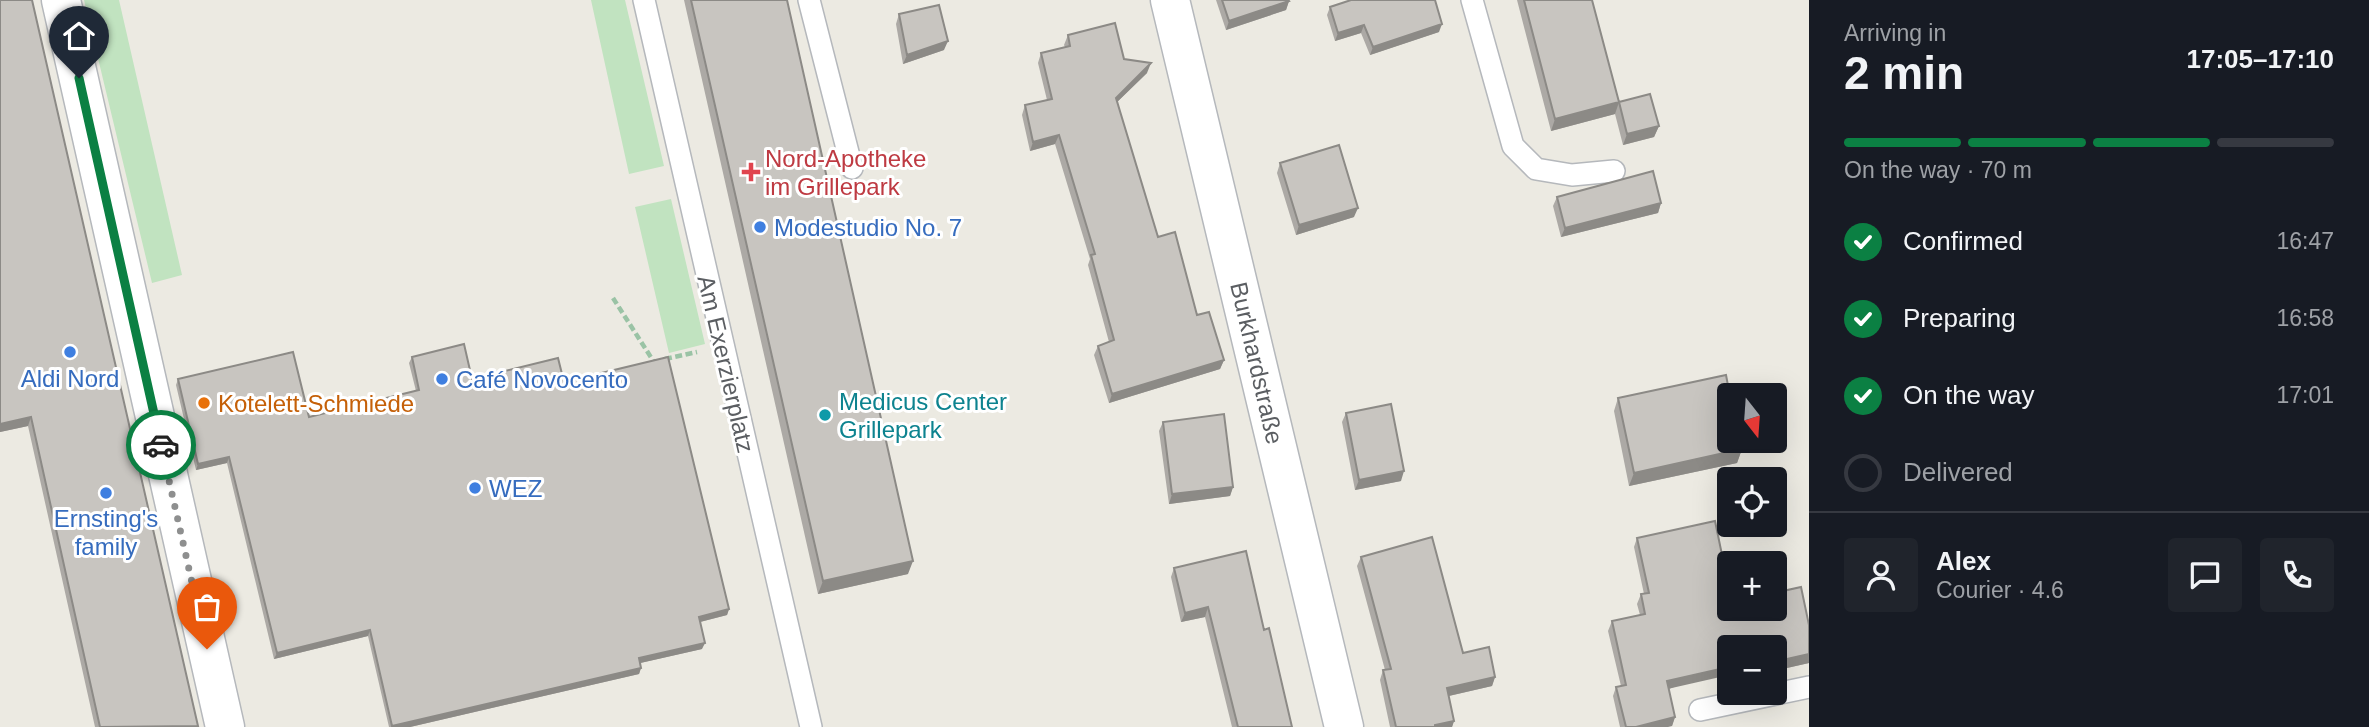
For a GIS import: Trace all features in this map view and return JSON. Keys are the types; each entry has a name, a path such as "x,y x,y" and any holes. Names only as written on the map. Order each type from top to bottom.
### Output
{"street":[{"path":"61,0 225,727"},
{"name":"Burkhardstraße","path":"1170,0 1344,727"}],"lane":[{"name":"Am Exerzierplatz","path":"644,0 811,727"},
{"path":"809,0 852,168"},
{"path":"1472,0 1513,146 1536,169 1572,175 1615,171"},
{"path":"1700,710 1809,687"}],"path":[{"path":"613,298 654,362 722,346"}],"green space":[{"path":"84,0 119,0 182,275 152,283"},
{"path":"591,0 625,0 664,166 629,174"},
{"path":"671,199 705,344 669,353 635,207"}],"building":[{"path":"0,0 32,0 198,726 100,727 31,417 0,424"},
{"path":"691,0 787,0 913,561 823,581"},
{"path":"1222,0 1288,0 1289,1 1229,21"},
{"path":"1351,0 1435,0 1442,24 1373,47 1364,25 1338,33 1330,7"},
{"path":"1524,0 1592,0 1619,102 1555,119"},
{"path":"939,5 948,41 907,55 899,14"},
{"path":"1115,23 1124,59 1151,63 1116,98 1158,237 1175,232 1197,315 1209,312 1224,360 1112,394 1098,346 1114,340 1091,255 1095,254 1059,135 1033,142 1025,105 1052,99 1041,53 1070,46 1068,35"},
{"path":"1650,94 1659,126 1627,134 1619,102"},
{"path":"1339,145 1358,208 1299,225 1280,163"},
{"path":"1653,171 1661,203 1565,228 1557,197"},
{"path":"464,344 472,379 558,358 564,382 668,357 729,609 699,617 705,643 639,658 641,668 392,726 370,630 277,653 229,457 198,464 178,379 293,352 309,417 419,390 412,357"},
{"path":"1726,375 1728,383 1717,383 1717,453 1724,453 1634,473 1618,398"},
{"path":"1391,404 1404,471 1359,480 1346,413"},
{"path":"1224,414 1233,487 1172,494 1163,422"},
{"path":"1715,521 1721,551 1717,551 1717,621 1787,621 1787,590 1801,587 1809,625 1809,654 1787,659 1787,635 1717,635 1717,670 1667,681 1675,717 1626,727 1616,687 1626,685 1612,621 1645,614 1641,594 1649,593 1637,538"},
{"path":"1432,537 1463,653 1489,647 1495,677 1447,688 1454,721 1435,727 1396,727 1383,670 1391,669 1361,557"},
{"path":"1246,551 1264,630 1269,628 1292,727 1238,727 1208,607 1185,613 1174,568"}],"way so far":[{"path":"161,445 207,649"}],"place":[{"name":"Nord-Apotheke im Grillepark","path":"751,172"},
{"name":"Modestudio No. 7","path":"760,227"},
{"name":"Aldi Nord","path":"70,352"},
{"name":"Café Novocento","path":"442,379"},
{"name":"Kotelett-Schmiede","path":"204,403"},
{"name":"Medicus Center Grillepark","path":"825,415"},
{"name":"WEZ","path":"475,488"},
{"name":"Ernsting's family","path":"106,493"}],"route":[{"path":"79,78 161,445"}]}
